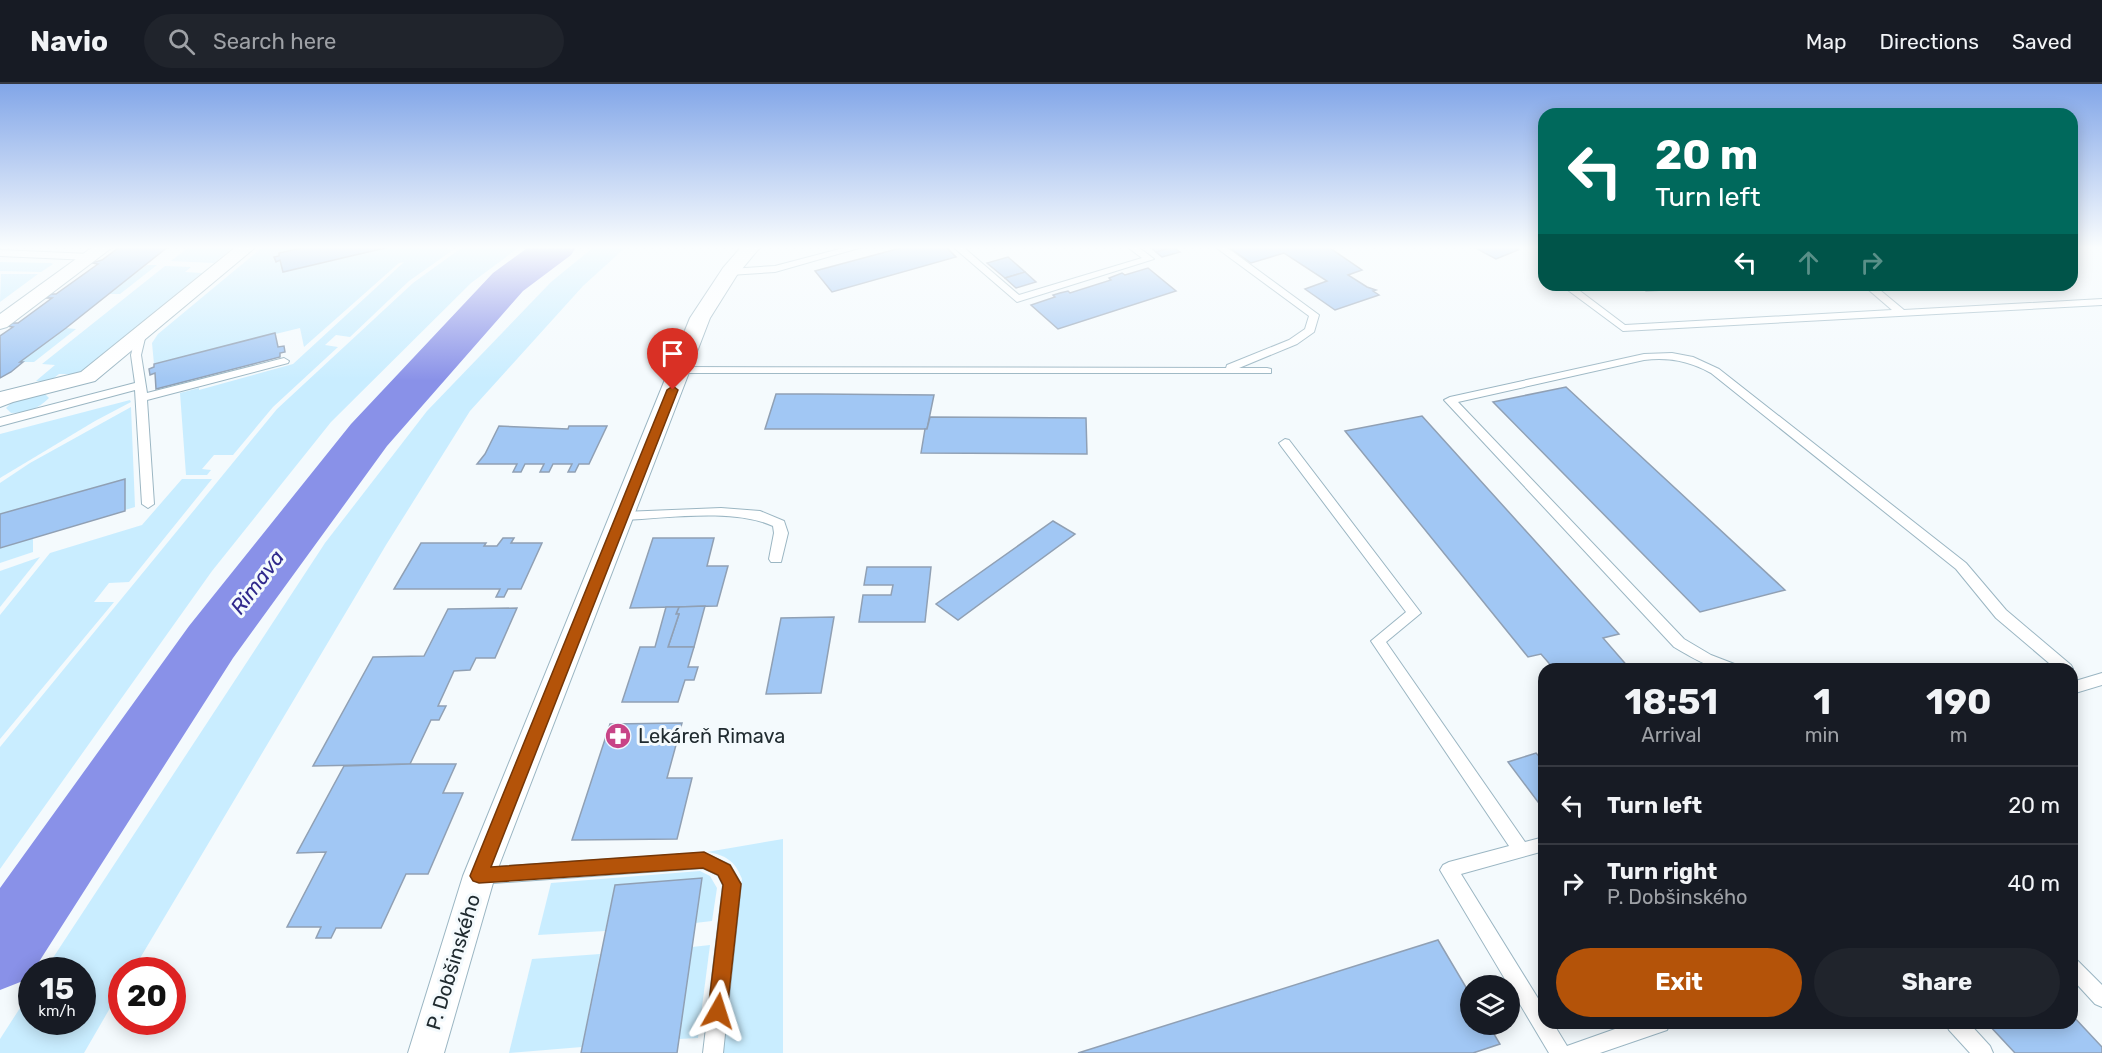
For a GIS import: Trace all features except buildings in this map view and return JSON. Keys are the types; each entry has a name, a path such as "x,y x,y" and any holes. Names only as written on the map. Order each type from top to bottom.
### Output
{"street":[{"path":"0,323 43,291"},
{"path":"0,401 5,397 88,377 193,291"},
{"name":"P. Dobšinského","path":"426,1053 479,876 700,318 717,291"}],"lane":[{"path":"1008,291 1017,299 1043,291"},
{"path":"1224,370 1293,342 1310,330 1314,315 1281,291"},
{"path":"1574,291 1623,328 2102,302"},
{"path":"1876,291 1902,313"},
{"path":"141,334 136,355 141,392 148,504"},
{"path":"1716,663 1679,643 1450,400 1644,357 1670,355 1693,360 1715,371 1961,566 2001,615 2059,663"},
{"path":"0,422 284,361"},
{"path":"680,370 1267,371"},
{"path":"1285,443 1414,613 1378,641 1521,850"},
{"path":"623,516 721,512 760,515 779,524 781,533 776,559"},
{"path":"2078,686 2102,679"},
{"path":"1538,846 1449,870 1538,1017"},
{"path":"479,876 704,860 724,870 732,884 713,1053"},
{"path":"2078,973 2102,998"},
{"path":"1545,1029 1560,1053"},
{"path":"1572,1053 1642,1029"},
{"path":"1961,1029 1983,1053"}],"shaded area":[{"path":"0,291 15,291 0,302"},
{"path":"111,291 124,291 120,294 107,294"},
{"path":"133,291 180,291 79,374 59,374 50,381 36,381 55,365 42,364"},
{"path":"210,291 367,291 304,347 300,328 154,364 152,343 158,334"},
{"path":"372,291 398,291 350,337 336,335 325,345 338,347 273,407 233,455 214,455 202,469 211,470 207,475 186,475 180,393 199,388 199,390 293,364"},
{"path":"404,291 463,291 331,422 212,571 0,869 0,747 277,409"},
{"path":"542,291 578,291 470,411 386,545 141,957 108,957 108,1011 96,1032 96,957 54,957 325,543 427,411"},
{"path":"66,328 76,329 34,362 20,362"},
{"path":"43,392 49,398 32,410 11,413 6,408 16,398"},
{"path":"130,400 131,402 0,478 0,434"},
{"path":"131,407 135,507 125,510 125,480 0,514 0,483 30,463"},
{"path":"182,479 212,479 129,582 109,583 94,602 114,602 0,739 0,615 50,553 142,525"},
{"path":"33,538 33,552 0,563 0,548"},
{"path":"40,557 0,607 0,571"},
{"path":"783,839 783,1053 723,1053 742,879 729,860 707,852"},
{"path":"700,871 710,876 717,888 712,921 695,923 702,878 615,885 605,931 538,935 551,883"},
{"path":"710,945 698,1038 679,1039 692,947"},
{"path":"600,954 582,1047 509,1053 532,959"},
{"path":"18,1011 18,1035 94,1035 84,1053 0,1053 0,1039"}],"waterway":[{"name":"Rimava","path":"0,953 211,642 369,435 500,291"}],"place":[{"name":"Lekáreň Rimava","path":"618,736"}],"route":[{"path":"673,390 479,876 704,860 724,870 732,884 718,1011"}]}
